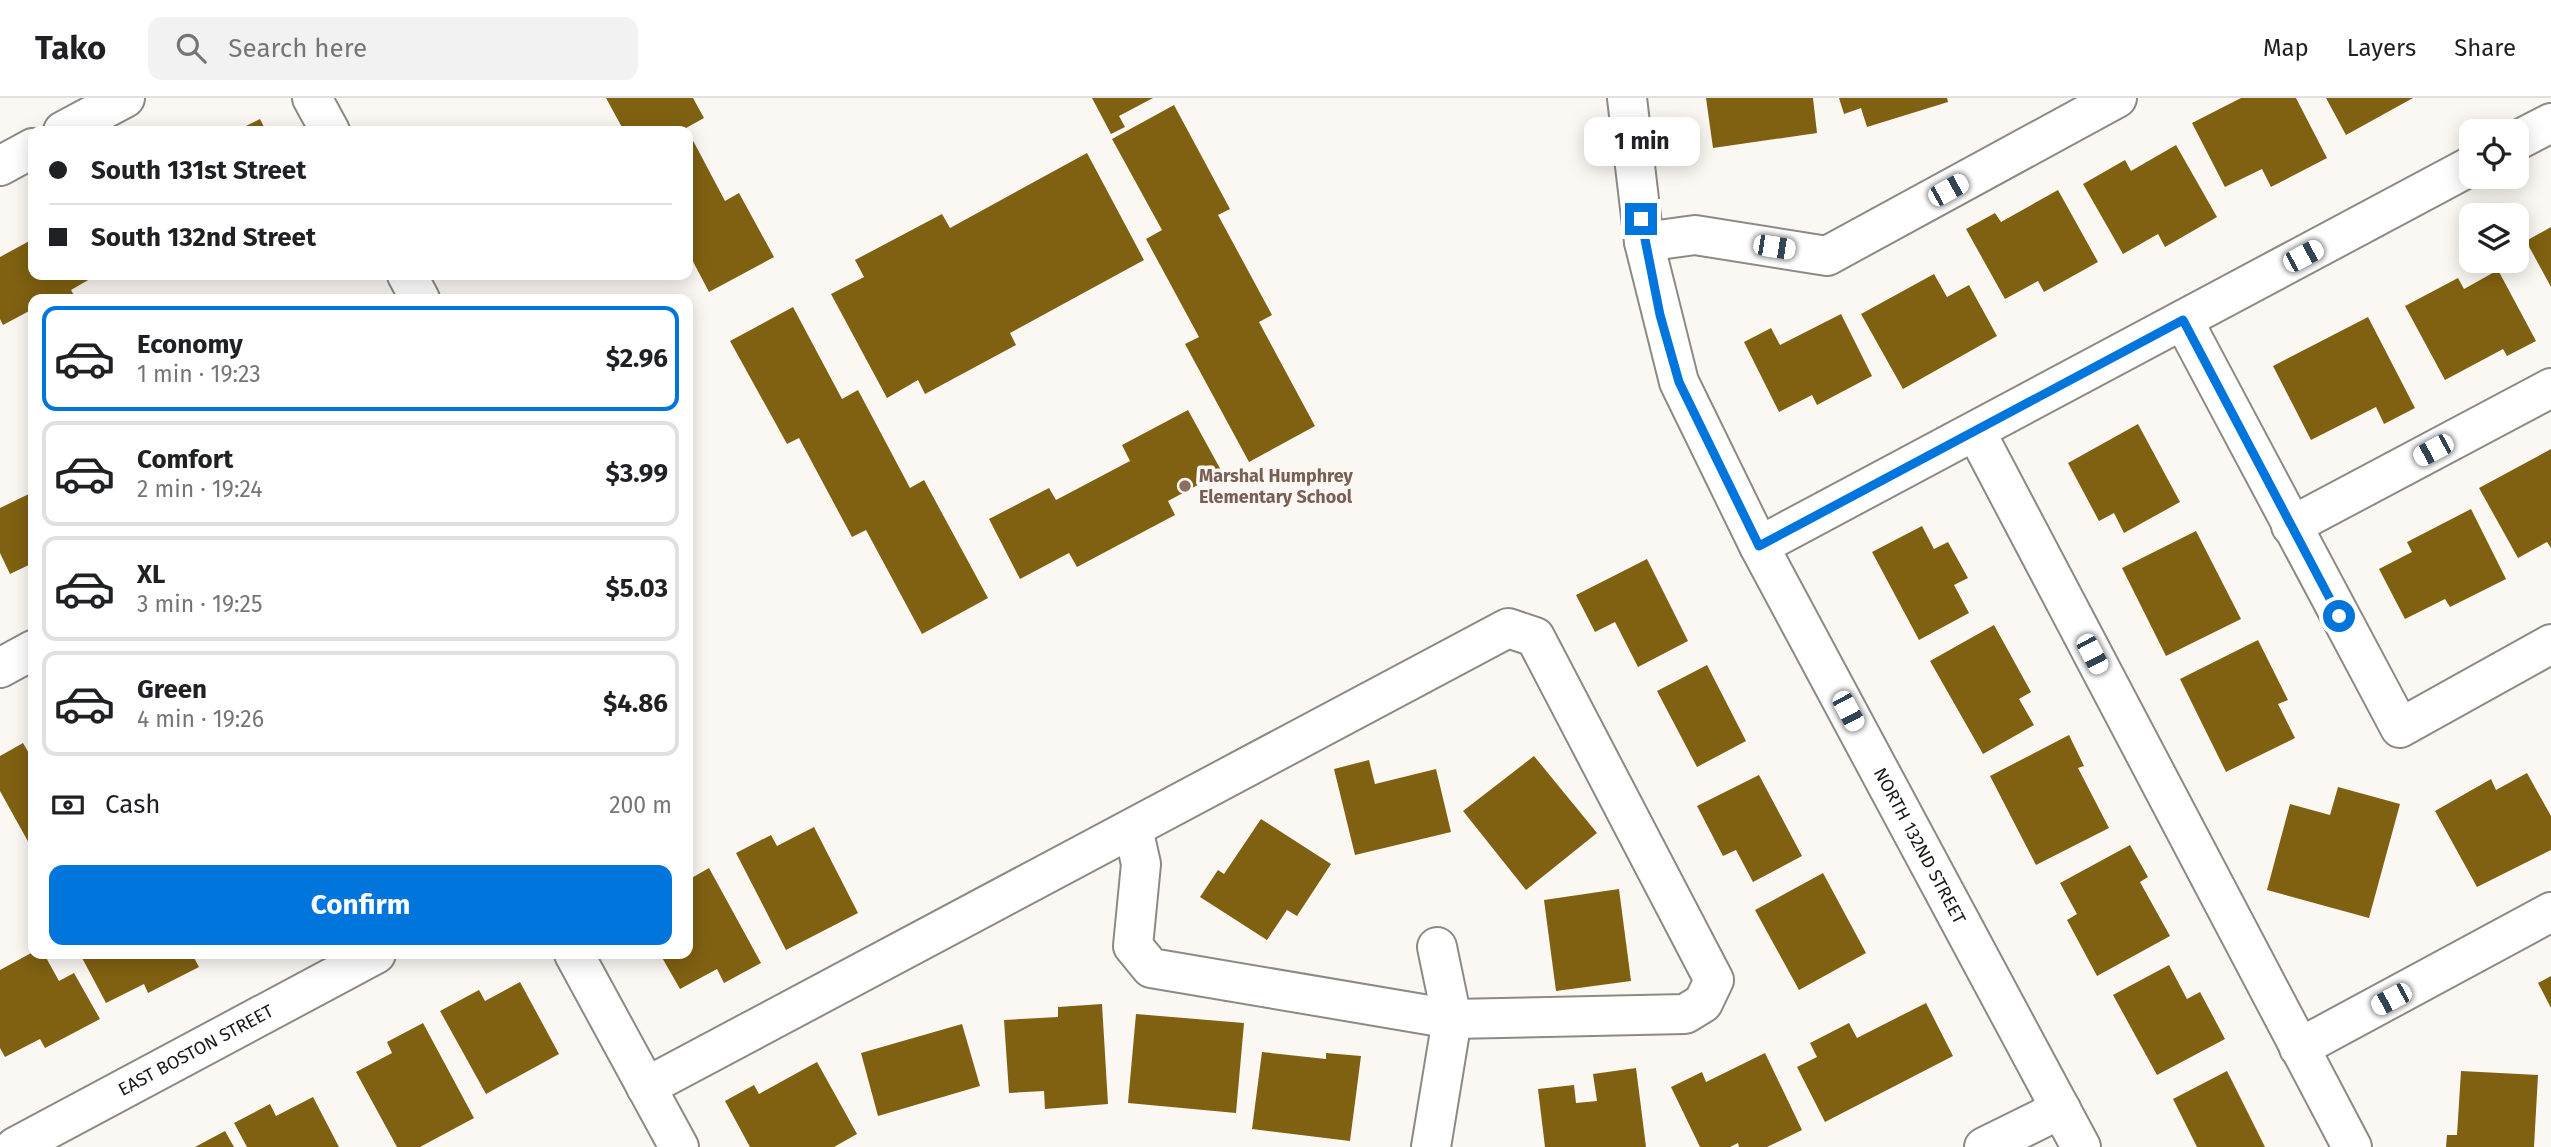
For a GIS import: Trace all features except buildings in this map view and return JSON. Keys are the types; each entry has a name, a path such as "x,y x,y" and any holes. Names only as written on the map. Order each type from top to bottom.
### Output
{"street":[{"path":"72,126 125,98"},
{"path":"312,98 327,126"},
{"name":"NORTH 132ND STREET","path":"1627,98 1644,242 1679,382 1759,546 2081,1147"},
{"path":"1644,242 1695,235 1827,256 2117,98"},
{"path":"2529,134 2551,123"},
{"path":"0,166 28,151"},
{"path":"1759,546 2459,172"},
{"path":"2183,320 2400,728 2551,644"},
{"path":"2291,526 2551,388"},
{"path":"1976,432 2352,1147"},
{"path":"646,1087 1508,628 1535,637 1714,980 1703,1003 1685,1014 1452,1019 1152,968 1133,946 1141,864 1133,828"},
{"path":"0,668 28,653"},
{"path":"2299,1048 2551,912"},
{"path":"1431,1147 1452,1019 1437,947"},
{"name":"EAST BOSTON STREET","path":"15,1147 367,959"},
{"path":"577,959 679,1147"},
{"path":"1984,1147 2061,1109"}],"place":[{"name":"Marshal Humphrey Elementary School","path":"1185,486"}],"route":[{"path":"1641,219 1660,315 1679,382 1759,546 2183,320 2339,616"}]}
